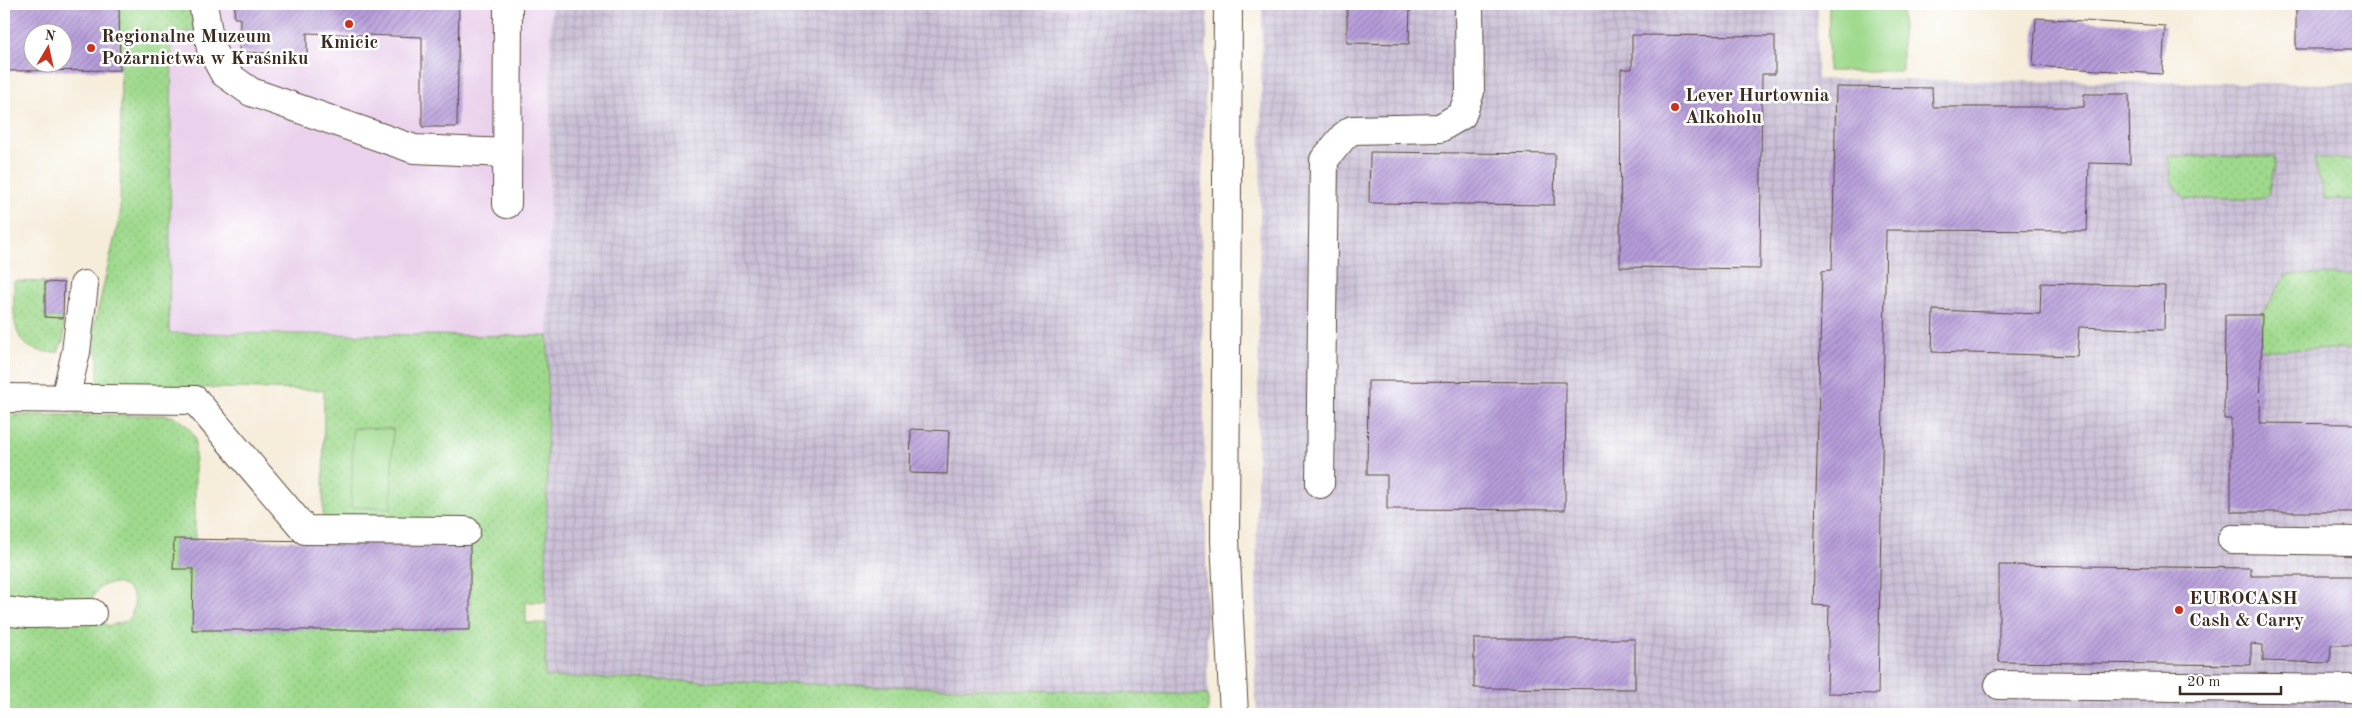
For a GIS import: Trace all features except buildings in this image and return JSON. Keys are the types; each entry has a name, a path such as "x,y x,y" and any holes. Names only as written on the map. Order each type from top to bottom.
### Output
{"street":[{"path":"203,4 211,49 224,73 251,92 414,149 507,153"},
{"path":"507,204 508,4"},
{"path":"1228,4 1225,540 1234,714"},
{"path":"1320,484 1324,160 1344,136 1352,130 1440,128 1462,115 1470,92 1469,4"},
{"path":"65,399 76,352 84,285"},
{"path":"4,398 194,400 305,530 466,531"},
{"path":"2232,539 2358,541"},
{"path":"4,611 29,614 92,614"},
{"path":"1999,685 2358,689"}],"shaded area":[{"path":"173,4 551,4 548,336 169,333"},
{"path":"551,4 845,4 1208,11 1201,215 1208,695 545,677"},
{"path":"845,4 1208,4 1208,11"},
{"path":"1262,4 1818,4 1817,79 2358,84 2358,714 1258,714 1255,697"}],"green space":[{"path":"119,4 186,4 192,15 195,32 172,32 169,333 548,336 546,602 526,602 526,623 546,623 545,677 1208,695 1208,714 4,714 4,623 101,622 109,626 127,621 133,609 134,598 129,590 121,585 112,583 103,586 95,593 91,605 8,600 4,595 4,416 7,415 168,415 177,418 190,429 195,438 195,540 174,539 173,569 193,569 193,630 470,629 470,543 323,522 324,390 107,386 98,382 98,352 88,352 120,215 121,98"},
{"path":"1829,4 1902,4 1902,71 1828,71"},
{"path":"2169,156 2274,157 2275,164 2268,195 2260,199 2185,199 2171,181"},
{"path":"2314,158 2358,159 2358,200 2325,199"},
{"path":"2358,274 2358,349 2261,350 2262,315 2286,275"},
{"path":"14,281 45,282 45,317 63,318 64,339 58,352 42,351 30,347 22,340 17,331 15,320"},
{"path":"353,428 393,429 391,508 351,507"}],"place":[{"name":"Kmicic","path":"349,24"},
{"name":"Regionalne Muzeum Pożarnictwa w Kraśniku","path":"91,48"},
{"name":"Lever Hurtownia Alkoholu","path":"1675,107"},
{"name":"EUROCASH Cash & Carry","path":"2179,610"}]}
